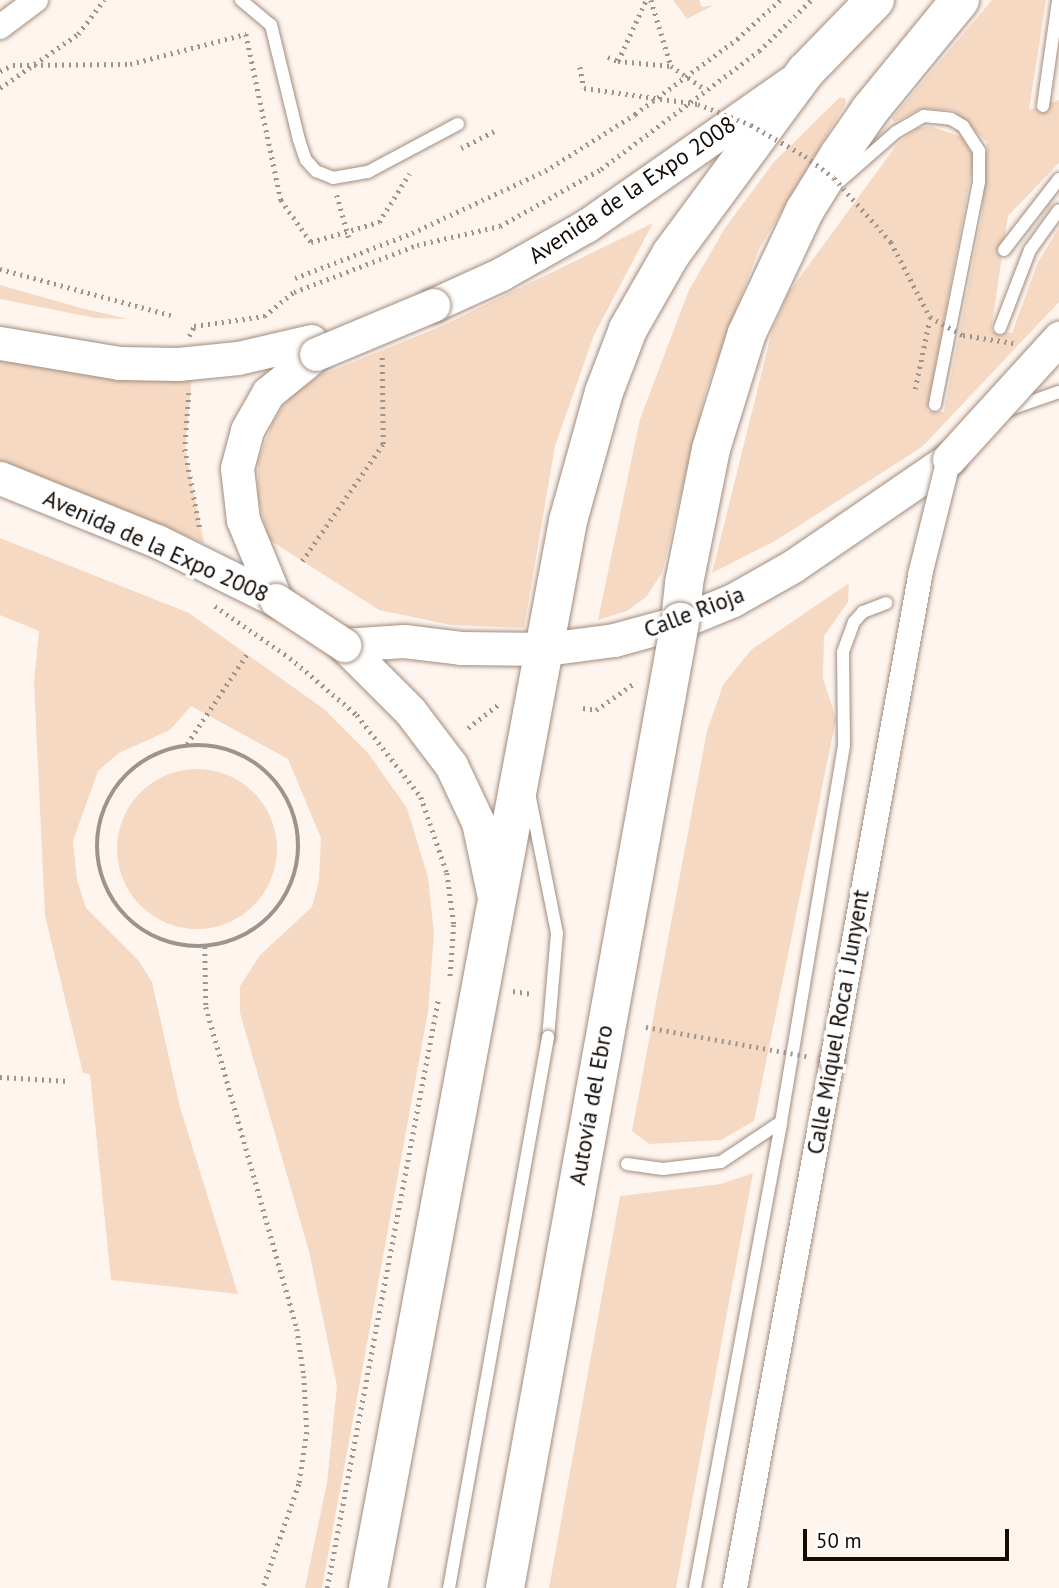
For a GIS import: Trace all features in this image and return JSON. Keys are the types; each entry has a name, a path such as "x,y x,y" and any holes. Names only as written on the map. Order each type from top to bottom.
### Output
{"main road":[{"path":"368,1588 584,458 628,329 663,267 806,71 875,0"},
{"name":"Autovía del Ebro","path":"505,1588 710,449 747,333 805,210 870,110 960,0"},
{"name":"Avenida de la Expo 2008","path":"314,348 433,305 501,274 586,226 806,71"},
{"name":"Calle Rioja","path":"344,645 404,641 461,648 546,649 614,640 680,622 733,600 793,566 949,458 1059,338"},
{"path":"0,343 119,363 191,362 314,348"},
{"path":"276,600 250,538 237,484 247,430 268,393 314,348"},
{"name":"Avenida de la Expo 2008","path":"0,478 157,541 224,593 276,600 344,645"},
{"path":"344,645 410,711 456,774 486,849 493,879 494,927"}],"street":[{"path":"0,27 36,0"},
{"name":"Calle Miquel Roca i Junyent","path":"735,1588 920,575 949,458"}],"lane":[{"path":"1043,106 1058,0"},
{"path":"249,1 271,25 306,160 316,171 333,178 368,172 458,124"},
{"path":"805,210 911,121 924,116 951,119 973,138 979,151 979,182 935,405"},
{"path":"1004,250 1059,179"},
{"path":"1000,328 1021,267 1059,210"},
{"name":"Calle Rioja","path":"987,417 1059,392"},
{"path":"695,1588 781,1122 844,745 843,652 854,622 863,612 886,603"},
{"path":"449,1588 555,986 554,906 523,767"},
{"path":"627,1164 663,1169 721,1162 781,1122"}],"path":[{"path":"0,88 38,66 78,34 104,0"},
{"path":"618,61 648,0"},
{"path":"648,0 671,66 685,79 706,90"},
{"path":"295,278 412,233 545,171 685,79 780,0"},
{"path":"204,543 186,449 191,328 264,316 294,292 417,245 499,226 601,169 759,51 811,0"},
{"path":"0,71 13,65 130,64 246,34 281,200 311,242 379,222 408,174 420,168"},
{"path":"608,57 618,61 671,66"},
{"path":"580,67 584,88 698,104 751,125 805,156 834,178 891,243 930,317 962,335 1023,343"},
{"path":"457,150 494,131"},
{"path":"333,178 350,242"},
{"path":"0,269 171,315"},
{"path":"912,403 927,331"},
{"path":"302,561 383,444 382,353"},
{"path":"224,593 290,658 357,715 421,797 447,873 454,925 450,980"},
{"path":"187,745 247,654"},
{"path":"583,708 596,710 634,682 642,684"},
{"path":"468,728 511,694"},
{"path":"187,745 219,746 239,754 274,778 292,806 299,837 297,869 284,899 271,916 236,940 205,947 170,943 139,928 115,903 99,860 97,837 106,803 125,775 154,754 187,745"},
{"path":"205,947 206,1007 297,1329 304,1376 307,1432 299,1484 263,1588"},
{"path":"327,1588 438,1000"},
{"path":"646,1027 806,1056"},
{"path":"0,1077 69,1081"}],"shaded area":[{"path":"673,0 699,0 702,7 714,5 687,19"},
{"path":"992,0 1046,0 1029,110 1059,100 1059,163 1008,216 991,331 1012,333 1038,262 1059,228 1059,302 922,447 775,541 712,573 772,331 789,292 898,143 918,128 930,126 962,137 974,158 927,411 944,412 982,215 987,142 953,110 920,109 894,122 892,118"},
{"path":"839,98 845,98 846,103 759,249 706,390 662,573 646,597 627,611 598,620 640,419 689,290 725,228 773,163"},
{"path":"653,223 594,335 555,446 524,628 451,625 379,610 268,539 258,496 258,460 273,422 290,396 319,376 442,326"},
{"path":"0,285 128,319 95,318 0,299"},
{"path":"0,361 130,378 192,376 185,449 204,543 0,462"},
{"path":"0,538 189,613 324,709 368,753 407,808 428,877 434,934 428,1012 322,1588 305,1588 327,1483 337,1386 309,1251 240,1013 240,986 260,955 312,907 319,880 321,838 288,759 191,706 170,730 119,753 98,771 73,841 77,880 86,908 139,961 152,982 180,1107 238,1294 111,1280 90,1074 83,1073 45,916 34,682 39,631 0,615"},
{"path":"849,583 848,602 824,636 823,678 836,719 754,1121 721,1140 649,1144 632,1131 707,731 723,685 751,650"},
{"path":"197,769 227,775 253,793 271,819 277,849 271,879 253,905 227,923 197,929 167,923 141,905 123,879 117,849 123,819 141,793 167,775"},
{"path":"753,1173 676,1588 549,1588 620,1196 721,1184"}]}
